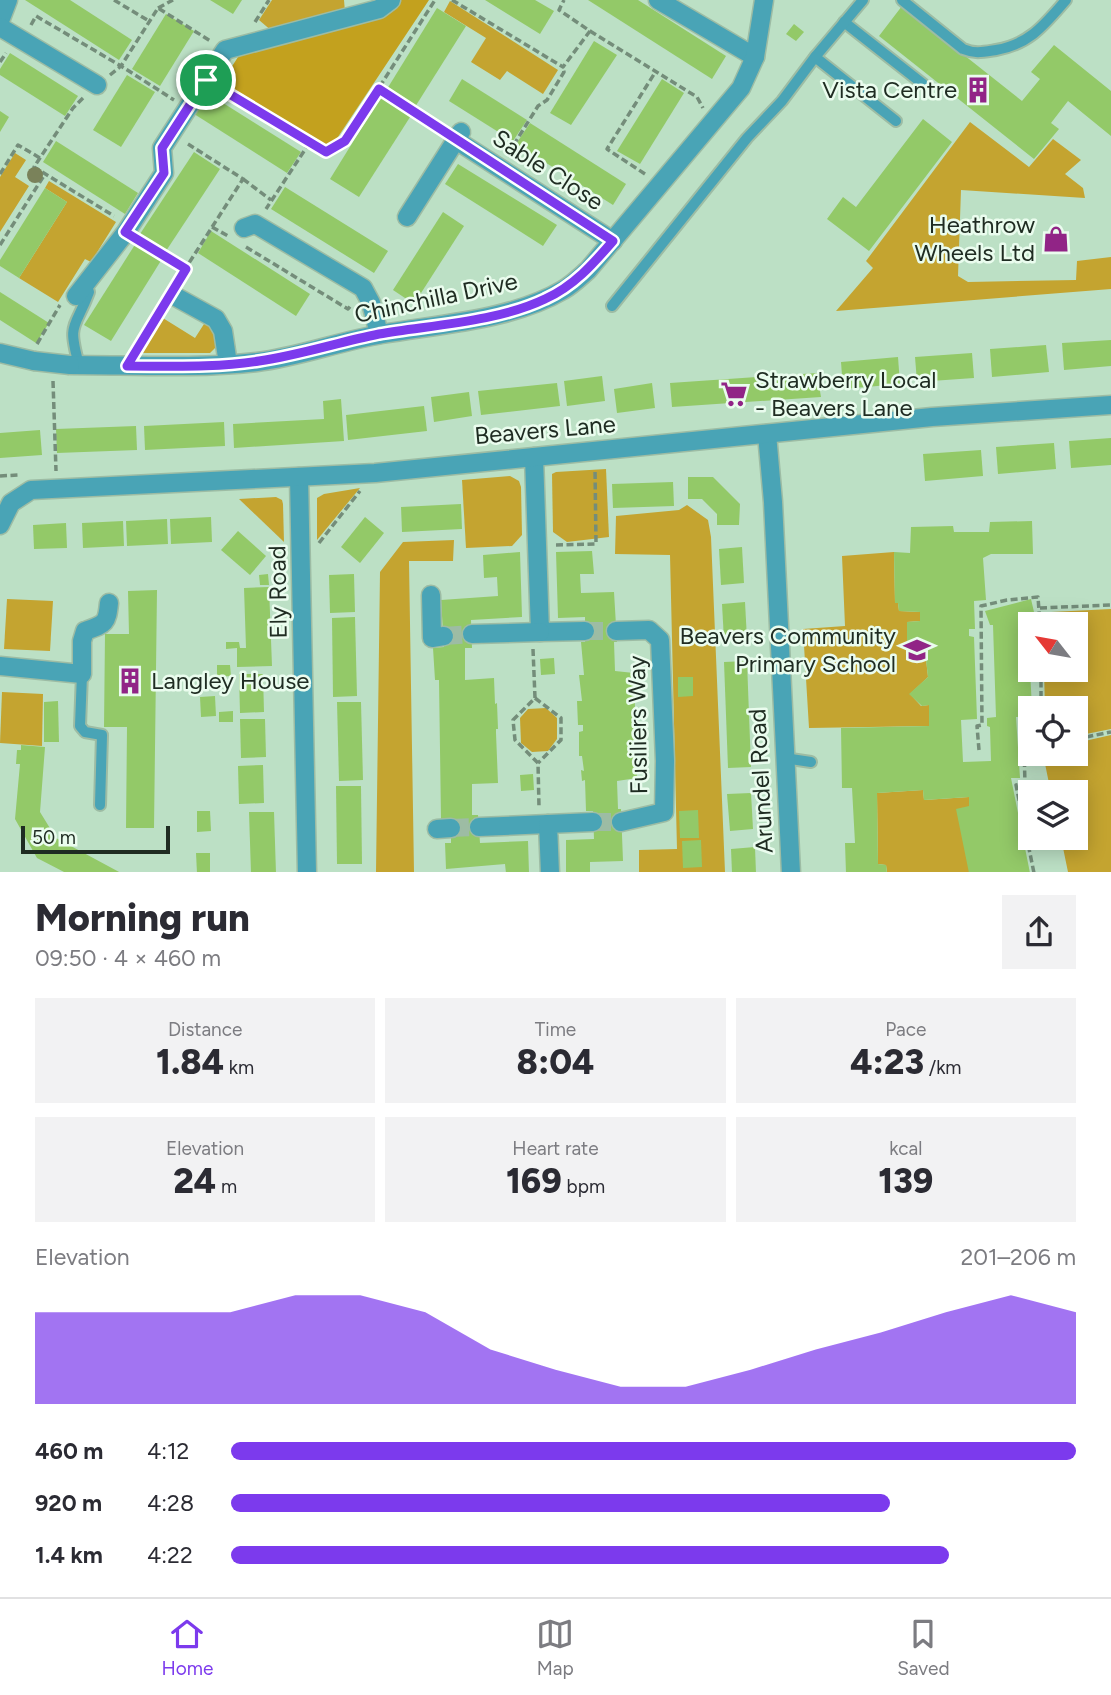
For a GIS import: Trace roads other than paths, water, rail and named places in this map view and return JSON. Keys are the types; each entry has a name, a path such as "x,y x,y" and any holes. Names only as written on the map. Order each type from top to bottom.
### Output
{"street":[{"path":"0,21 8,0"},
{"path":"81,290 128,229 164,173 162,148 225,50 379,9 391,0"},
{"path":"659,0 755,57"},
{"name":"Chinchilla Drive","path":"0,353 34,355 75,365 190,366 260,361 379,334 465,321 544,300 566,289 588,270 741,88 755,57 764,0"},
{"path":"0,27 97,85"},
{"name":"Sable Close","path":"407,217 459,136 499,168 613,241"},
{"path":"245,231 363,288 371,303 379,334"},
{"path":"173,295 216,319 220,324 228,364"},
{"name":"Beavers Lane","path":"0,525 11,503 20,496 31,490 57,487 375,473 444,464 767,435 932,416 1111,405"},
{"name":"Arundel Road","path":"767,435 773,502 791,872"},
{"path":"534,457 536,633"},
{"name":"Ely Road","path":"299,477 307,872"},
{"path":"431,595 432,638 444,636"},
{"path":"0,666 82,674 82,641 85,631 102,625 107,619 109,603"},
{"name":"Fusiliers Way","path":"616,631 649,630 660,640 665,761 664,812 621,822"},
{"path":"472,634 585,631"},
{"path":"479,827 593,822"},
{"path":"544,824 550,872"}],"lane":[{"path":"612,306 747,138 782,101 863,0"},
{"path":"902,0 963,49 974,53 1025,42 1062,1"},
{"path":"844,22 923,84"},
{"path":"815,57 896,121"},
{"path":"75,365 72,330 89,292 81,290"},
{"path":"82,674 80,726 85,732 102,735 100,805"},
{"path":"784,758 811,762"}],"tunnel":[{"path":"585,631 616,631"},
{"path":"444,636 472,634"},
{"path":"593,822 621,822"},
{"path":"451,828 479,827"}],"place":[{"name":"Vista Centre","path":"978,90"},
{"name":"Heathrow Wheels Ltd","path":"1056,239"},
{"name":"Strawberry Local - Beavers Lane","path":"734,394"},
{"name":"Beavers Community Primary School","path":"917,650"},
{"name":"Langley House","path":"130,681"}]}
